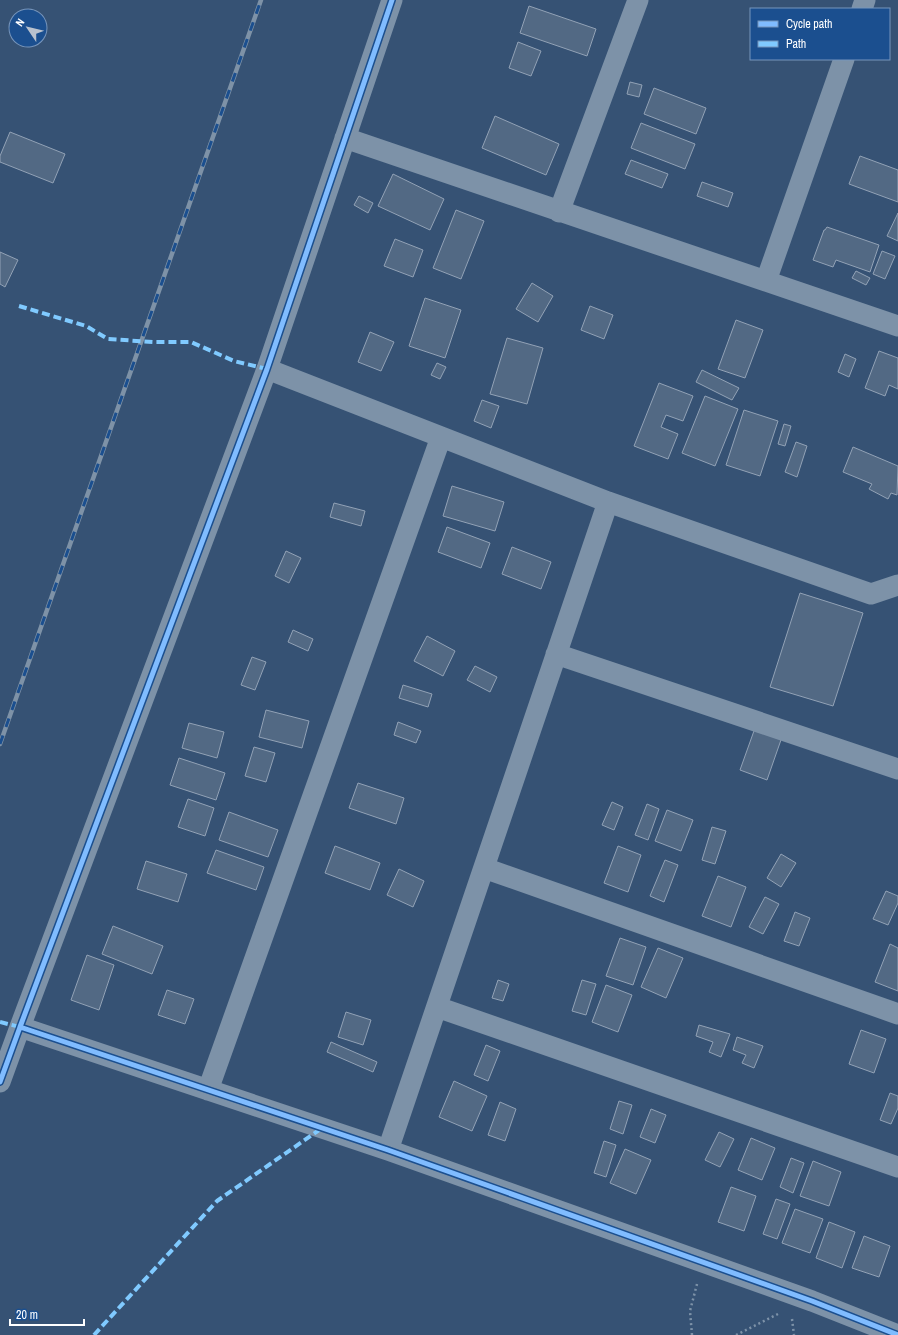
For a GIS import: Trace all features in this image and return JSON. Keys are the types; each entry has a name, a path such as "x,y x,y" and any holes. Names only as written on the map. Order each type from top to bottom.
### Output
{"street":[{"path":"0,1082 267,369 392,0"},
{"path":"559,212 638,0"},
{"path":"766,281 844,60"},
{"path":"345,138 898,326"},
{"path":"267,369 608,502 871,594 898,585"},
{"path":"208,1090 441,437"},
{"path":"388,1150 608,502"},
{"path":"556,654 898,769"},
{"path":"484,868 898,1014"},
{"path":"437,1007 898,1167"},
{"path":"20,1027 388,1150 702,1261 812,1301 898,1335"}],"path":[{"path":"692,1335 690,1311 702,1261"},
{"path":"736,1335 791,1308 812,1301"},
{"path":"791,1308 794,1335"}],"building":[{"path":"529,6 596,29 587,56 520,33"},
{"path":"518,42 541,51 531,76 509,68"},
{"path":"630,82 642,85 639,97 627,94"},
{"path":"654,88 706,108 696,134 644,114"},
{"path":"495,116 559,144 546,175 482,148"},
{"path":"641,123 695,144 685,169 631,148"},
{"path":"10,132 65,154 53,183 0,162 0,156"},
{"path":"860,156 898,170 898,202 849,184"},
{"path":"631,160 668,174 662,188 625,174"},
{"path":"393,174 444,199 430,230 378,206"},
{"path":"702,182 733,193 728,207 697,196"},
{"path":"359,196 373,203 368,213 354,205"},
{"path":"456,210 484,221 461,279 433,268"},
{"path":"898,213 898,241 887,236"},
{"path":"827,227 879,245 870,272 836,260 833,267 813,260 824,230"},
{"path":"395,239 423,250 413,277 384,266"},
{"path":"882,251 895,256 885,279 873,274"},
{"path":"0,252 18,260 5,287 0,284"},
{"path":"856,271 870,278 866,285 852,278"},
{"path":"532,283 553,296 538,322 516,309"},
{"path":"425,298 461,310 445,358 409,346"},
{"path":"590,306 613,315 604,339 581,330"},
{"path":"736,320 763,330 745,378 718,369"},
{"path":"370,332 394,342 381,371 358,362"},
{"path":"507,338 543,348 527,404 490,394"},
{"path":"879,351 898,358 898,389 889,385 885,396 865,388"},
{"path":"845,354 856,359 849,377 838,372"},
{"path":"437,363 446,367 440,379 431,375"},
{"path":"702,370 739,388 732,400 696,382"},
{"path":"659,383 693,396 683,421 666,415 661,427 678,434 668,459 634,446"},
{"path":"705,396 738,409 715,466 682,453"},
{"path":"482,400 499,406 491,428 474,421"},
{"path":"744,410 778,421 760,476 726,465"},
{"path":"784,424 791,426 785,446 778,444"},
{"path":"796,442 807,446 797,477 785,472"},
{"path":"853,447 898,466 897,495 891,493 888,499 869,489 872,484 843,472"},
{"path":"452,486 504,502 495,531 443,516"},
{"path":"334,503 365,511 361,526 330,517"},
{"path":"447,527 490,543 481,568 438,552"},
{"path":"512,547 551,562 541,589 502,574"},
{"path":"286,551 301,558 289,583 275,576"},
{"path":"800,593 863,613 833,706 770,687"},
{"path":"293,630 313,639 308,651 288,642"},
{"path":"427,636 455,651 443,676 414,661"},
{"path":"252,657 266,662 255,690 241,685"},
{"path":"475,666 497,677 490,692 467,680"},
{"path":"403,685 432,694 428,707 399,698"},
{"path":"266,710 309,721 302,748 259,737"},
{"path":"398,722 421,731 416,743 394,735"},
{"path":"189,723 224,732 217,758 182,748"},
{"path":"755,728 782,737 767,780 740,770"},
{"path":"254,747 275,753 266,782 245,776"},
{"path":"179,758 225,773 216,800 170,785"},
{"path":"358,783 404,798 396,824 349,808"},
{"path":"188,799 214,808 205,836 178,827"},
{"path":"612,802 623,807 614,830 602,825"},
{"path":"647,804 659,809 648,840 635,835"},
{"path":"667,810 693,820 681,851 655,841"},
{"path":"229,812 278,830 268,857 219,840"},
{"path":"712,827 726,831 715,864 702,860"},
{"path":"335,846 380,863 370,890 325,873"},
{"path":"618,846 641,855 628,892 604,883"},
{"path":"216,850 264,867 256,890 207,873"},
{"path":"781,854 796,863 781,887 767,878"},
{"path":"665,860 678,865 664,902 650,896"},
{"path":"146,861 187,874 178,902 137,889"},
{"path":"399,869 424,881 413,907 387,895"},
{"path":"718,876 746,887 731,927 702,916"},
{"path":"886,891 898,896 898,903 888,925 873,919"},
{"path":"765,897 779,904 763,934 749,927"},
{"path":"795,912 810,918 799,946 784,941"},
{"path":"113,926 163,946 152,974 102,954"},
{"path":"620,938 646,947 633,985 606,976"},
{"path":"890,944 898,948 898,991 875,982"},
{"path":"658,948 683,958 666,998 641,987"},
{"path":"87,955 114,965 99,1010 71,1000"},
{"path":"498,980 509,984 503,1001 492,998"},
{"path":"582,980 596,984 586,1015 572,1011"},
{"path":"606,985 632,995 618,1032 592,1022"},
{"path":"167,990 194,999 185,1024 158,1015"},
{"path":"346,1012 371,1020 363,1045 338,1037"},
{"path":"699,1025 730,1034 721,1057 709,1052 713,1042 696,1036"},
{"path":"861,1030 886,1039 874,1073 849,1064"},
{"path":"737,1037 763,1046 754,1068 742,1063 746,1055 733,1050"},
{"path":"331,1042 377,1062 373,1072 327,1052"},
{"path":"486,1045 500,1051 488,1081 474,1075"},
{"path":"454,1081 487,1096 472,1131 439,1117"},
{"path":"890,1093 898,1096 898,1108 891,1124 880,1120"},
{"path":"619,1101 632,1105 623,1134 610,1129"},
{"path":"500,1102 516,1109 505,1141 488,1135"},
{"path":"651,1109 666,1115 655,1143 640,1137"},
{"path":"719,1132 734,1139 720,1167 705,1160"},
{"path":"751,1138 775,1148 762,1180 738,1170"},
{"path":"604,1141 616,1145 606,1177 594,1173"},
{"path":"625,1149 651,1160 636,1194 610,1183"},
{"path":"791,1158 804,1163 793,1193 780,1187"},
{"path":"813,1161 841,1172 829,1206 800,1196"},
{"path":"731,1187 756,1196 744,1231 718,1222"},
{"path":"776,1199 790,1204 777,1239 763,1234"},
{"path":"795,1209 823,1219 810,1253 782,1243"},
{"path":"829,1222 855,1232 842,1268 816,1258"},
{"path":"864,1236 890,1246 879,1277 852,1268"}],"railway":[{"path":"0,744 261,0"}],"marked path":[{"path":"19,306 86,326 108,339 153,342 191,342 234,361 267,369"},
{"path":"0,1022 20,1027"},
{"path":"94,1335 217,1201 322,1128"}],"cycle path":[{"path":"20,1027 267,369 392,0"},
{"path":"0,1082 20,1027 388,1150 812,1301 898,1335"}]}
